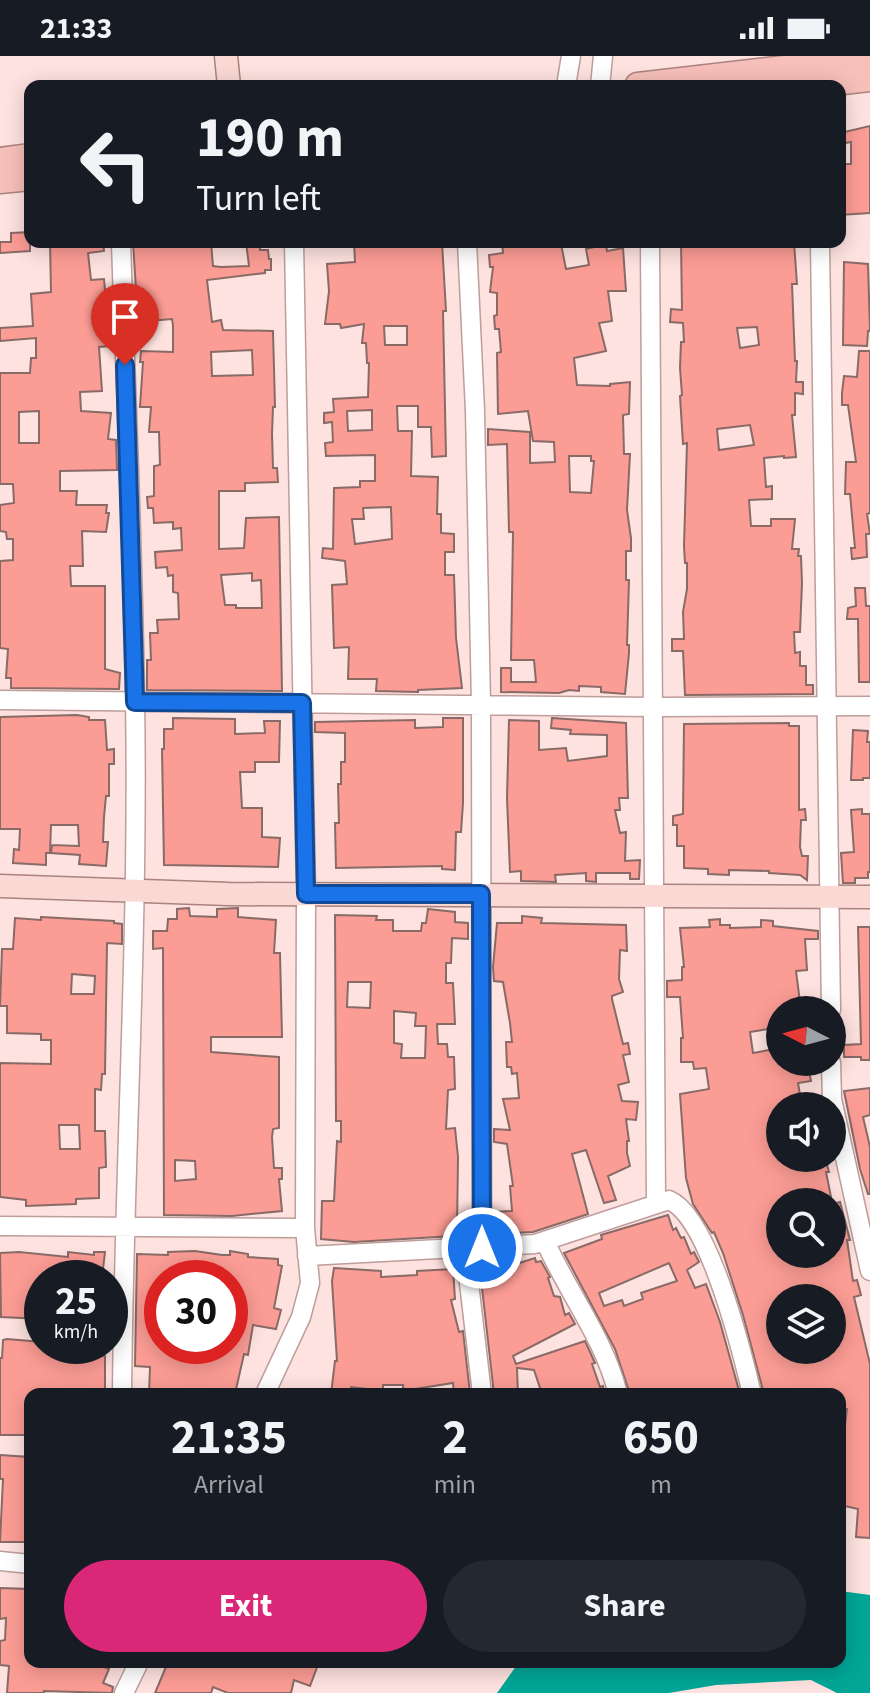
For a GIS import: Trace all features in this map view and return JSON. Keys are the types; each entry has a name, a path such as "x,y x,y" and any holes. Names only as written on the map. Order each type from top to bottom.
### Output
{"highway":[{"path":"690,80 870,59"},
{"path":"846,81 870,78"},
{"path":"0,161 24,158"},
{"path":"0,180 24,178"}],"main road":[{"path":"226,56 228,80"},
{"path":"0,886 134,892 870,897"}],"street":[{"path":"567,80 571,56"},
{"path":"601,80 603,56"},
{"path":"121,248 135,702 134,892 123,1226 122,1388"},
{"path":"268,1388 301,1317 310,1283 305,1228 306,894 294,248"},
{"path":"467,248 475,411 481,704 481,894 473,1248 482,1388"},
{"path":"650,248 656,1204"},
{"path":"820,248 831,996"},
{"path":"0,700 653,707 870,706"},
{"path":"831,1076 832,1099 870,1271"},
{"path":"307,1256 473,1248 545,1241 669,1200 680,1204 719,1275 750,1388"},
{"path":"0,1226 305,1228"},
{"path":"545,1241 594,1329 616,1388"},
{"path":"0,1561 24,1563"},
{"path":"124,1693 136,1668"}],"water":[{"path":"846,1592 870,1595 870,1693 837,1693 811,1680 716,1685 669,1693 497,1693 515,1668 846,1668"}],"building":[{"path":"870,126 870,213 846,215 846,164 851,164 851,142 846,143 846,132"},
{"path":"24,232 24,248 30,248 30,251 0,253 0,242 11,242 11,233"},
{"path":"50,248 104,248 104,251 88,253 91,280 104,279 110,346 99,347 102,391 80,392 81,411 111,413 108,439 116,440 117,470 60,471 60,491 77,491 76,505 107,505 106,532 82,531 83,566 70,566 71,586 105,586 105,669 120,673 119,689 11,688 11,678 6,678 8,649 0,648 0,561 13,560 13,539 7,539 6,532 0,531 0,505 14,503 13,484 0,484 0,373 30,373 31,358 36,358 36,338 0,341 0,328 33,326 31,294 51,292","holes":["39,411 39,443 19,443 19,412"]},
{"path":"133,248 212,248 213,266 221,267 249,266 247,248 268,250 271,270 265,270 265,273 207,280 212,322 221,320 223,330 273,331 273,468 277,468 278,482 245,483 245,491 219,491 219,549 244,548 246,518 279,517 282,691 147,690 147,660 151,660 150,633 158,633 157,620 179,619 178,593 173,592 173,575 168,576 167,567 156,568 155,552 182,550 181,528 173,529 173,522 154,523 153,508 148,508 147,497 154,496 154,466 160,465 159,432 149,432 151,407 140,407 143,362 140,362 141,351 173,352 172,319 138,322","holes":["252,350 253,375 212,376 211,352","252,573 252,581 261,580 262,608 225,605 221,575"]},
{"path":"354,248 442,248 446,311 443,311 446,456 432,457 431,427 418,427 418,406 397,406 398,431 412,431 411,476 438,477 437,514 441,514 441,533 454,534 454,552 445,552 445,575 454,575 456,638 462,688 418,692 376,691 377,679 348,679 349,647 334,648 332,585 347,584 345,561 322,558 323,548 333,549 334,488 360,487 360,481 375,481 375,455 326,456 325,443 333,442 332,422 324,423 324,413 334,412 333,399 368,397 369,363 366,343 362,343 364,324 341,328 340,324 325,324 329,291 327,264 355,262","holes":["384,326 407,326 407,345 385,345","372,410 372,430 348,431 347,411","391,507 392,539 355,544 352,519 364,519 363,508"]},
{"path":"503,248 562,248 566,269 589,265 586,249 607,248 607,251 623,248 626,291 608,291 612,321 599,323 606,351 574,358 577,385 610,386 630,382 629,414 623,415 624,454 630,454 627,510 631,538 631,551 626,551 629,653 625,694 601,692 601,687 579,686 579,691 559,693 501,692 501,668 511,668 511,682 536,682 534,660 511,660 513,532 509,532 507,444 488,445 488,429 530,432 530,463 555,462 554,442 533,441 528,411 498,414 497,353 501,352 499,329 495,329 494,316 497,315 497,293 490,292 493,267 490,267 489,255 503,253","holes":["569,456 591,456 591,461 594,461 591,493 570,492"]},
{"path":"681,248 794,248 797,284 792,284 796,382 803,382 803,394 795,393 795,415 792,415 796,457 764,458 766,487 772,486 772,499 749,500 751,526 771,526 771,519 795,519 792,549 799,549 802,583 800,632 794,632 795,653 800,652 800,666 806,666 806,685 813,685 813,694 685,695 683,651 672,651 672,639 684,639 683,612 687,589 684,546 687,443 683,444 680,396 681,342 684,342 683,323 670,322 671,309 682,310","holes":["757,327 759,345 740,348 737,328","750,425 754,445 719,450 717,429"]},
{"path":"844,262 868,264 870,331 867,346 843,345"},
{"path":"859,351 870,351 870,513 867,514 870,534 866,534 867,557 852,559 851,548 855,548 850,494 845,494 846,462 856,462 848,405 842,405 842,393 844,376 857,377"},
{"path":"855,588 865,588 866,606 870,606 870,682 859,682 858,619 847,619 848,608 856,606"},
{"path":"0,717 89,717 89,720 105,720 107,750 114,749 114,764 109,764 109,796 106,796 104,817 103,842 108,842 106,866 79,864 80,855 51,853 52,845 79,846 78,825 51,825 50,853 46,853 46,865 13,863 14,849 19,850 20,829 0,829"},
{"path":"173,718 235,719 235,734 265,733 264,721 280,721 279,762 255,762 255,772 240,772 242,808 262,808 262,837 280,838 278,867 164,865 162,749 164,729 173,729"},
{"path":"443,718 463,718 463,803 461,832 456,832 455,870 442,869 442,866 336,868 335,823 339,823 338,784 341,784 341,762 345,762 345,733 315,732 315,722 415,720 415,728 443,727"},
{"path":"552,718 626,723 628,798 619,798 620,810 615,810 620,833 626,832 625,861 640,860 639,879 630,879 630,873 596,873 596,882 586,881 586,873 555,875 556,882 521,881 521,871 510,872 507,798 509,720 539,721 539,750 566,748 568,761 607,756 607,735 570,734 571,730 551,728"},
{"path":"789,723 789,726 799,726 799,810 805,809 806,820 801,820 800,847 802,856 808,856 807,880 800,875 769,871 729,870 729,875 708,874 708,869 684,868 684,846 677,846 677,825 673,825 673,816 683,814 684,724"},
{"path":"853,730 868,731 870,778 863,780 851,780"},
{"path":"862,809 862,814 870,814 870,872 868,878 855,878 855,883 843,883 841,853 854,852 851,810"},
{"path":"189,908 190,916 217,917 217,909 238,908 238,917 276,920 274,953 280,953 282,1037 211,1037 211,1052 279,1057 279,1128 273,1129 272,1137 274,1168 282,1168 282,1179 279,1179 282,1211 232,1216 164,1215 163,948 153,949 153,931 167,931 168,919 177,919 177,909","holes":["175,1160 195,1161 196,1179 175,1181"]},
{"path":"428,909 455,912 455,922 468,923 468,939 452,938 451,963 446,963 446,983 453,983 455,1024 437,1024 438,1044 447,1044 448,1057 454,1057 455,1089 448,1090 446,1129 455,1128 458,1157 457,1229 452,1229 453,1236 354,1242 321,1239 322,1201 334,1201 337,1141 341,1142 341,1121 336,1121 335,915 377,916 376,920 393,920 393,931 421,931 422,923 426,923","holes":["348,982 371,982 370,1008 347,1007","394,1011 416,1013 415,1026 426,1026 425,1058 401,1058 402,1044 394,1043"]},
{"path":"522,916 542,918 541,923 626,925 627,951 620,950 619,979 623,992 612,996 612,999 623,1044 628,1043 630,1054 623,1055 629,1082 618,1085 622,1101 638,1102 636,1120 626,1119 630,1166 608,1176 616,1200 604,1203 586,1150 572,1154 588,1214 533,1232 513,1233 511,1225 494,1226 494,1212 512,1211 510,1186 513,1186 507,1144 494,1142 494,1129 510,1130 503,1099 519,1098 517,1073 512,1074 511,1067 507,1067 506,1042 512,1042 503,982 494,981 493,967 497,923 522,923"},
{"path":"41,917 114,921 122,924 122,944 107,943 105,1074 102,1074 101,1090 95,1089 95,1131 105,1131 106,1167 99,1168 99,1198 76,1199 76,1204 26,1206 26,1200 0,1197 0,1063 51,1064 51,1040 41,1040 41,1034 7,1033 7,1006 0,1006 2,949 13,949 15,918 41,920","holes":["72,974 95,976 94,994 71,994","59,1125 79,1125 80,1149 60,1149"]},
{"path":"720,919 720,925 730,925 730,928 761,927 761,920 773,921 773,926 818,931 818,939 805,939 807,970 796,971 799,996 766,996 766,1029 750,1032 753,1053 766,1051 766,1076 810,1076 811,1081 798,1083 800,1092 766,1092 766,1172 826,1172 829,1188 766,1188 766,1268 846,1268 846,1225 853,1281 857,1280 861,1295 854,1297 870,1364 870,1538 856,1537 858,1509 846,1506 846,1388 762,1388 723,1253 714,1232 693,1204 686,1178 680,1094 709,1089 706,1068 694,1069 693,1062 681,1062 680,997 667,997 667,981 682,980 684,967 680,928 710,927 709,920"},
{"path":"858,927 870,927 870,1060 846,1057 846,1045 861,1044"},
{"path":"870,1088 870,1115 863,1117 870,1147 870,1194 860,1169 844,1091"},
{"path":"668,1215 673,1230 676,1228 681,1238 684,1237 691,1254 694,1252 699,1262 687,1270 695,1288 706,1284 738,1388 628,1388 615,1349 564,1253 602,1239 601,1235","holes":["669,1263 677,1281 641,1293 643,1299 624,1306 622,1300 604,1306 599,1293"]},
{"path":"195,1251 230,1255 230,1251 248,1254 248,1257 278,1259 278,1265 282,1266 274,1308 281,1310 276,1329 253,1325 248,1355 248,1260 144,1260 144,1364 242,1364 236,1388 149,1388 150,1367 135,1366 137,1254 168,1255 168,1252"},
{"path":"68,1252 94,1255 94,1252 105,1252 104,1260 24,1260 24,1318 1,1317 0,1253 68,1257"},
{"path":"535,1258 536,1262 541,1261 550,1277 554,1296 560,1297 565,1315 569,1313 575,1324 513,1356 516,1364 585,1341 595,1363 592,1364 600,1387 604,1388 540,1388 534,1370 517,1368 518,1388 493,1388 480,1270 510,1266"},
{"path":"334,1268 381,1271 381,1277 453,1269 455,1299 451,1300 459,1332 463,1331 469,1388 453,1388 453,1383 421,1388 383,1385 383,1388 332,1388 337,1361 332,1281"},
{"path":"7,1339 24,1340 24,1364 105,1364 105,1388 24,1388 24,1435 0,1435 3,1340"},
{"path":"0,1455 24,1457 24,1542 0,1542 3,1479 0,1479"},
{"path":"0,1588 24,1589 24,1668 107,1668 109,1669 103,1683 113,1687 112,1693 7,1693 9,1666 0,1665 0,1641 5,1640 6,1618 0,1619"},
{"path":"165,1668 317,1668 310,1686 294,1680 291,1693 228,1693 213,1687 211,1693 155,1693"}],"route":[{"path":"125,365 135,702 302,703 306,894 481,894 482,1248"}]}
